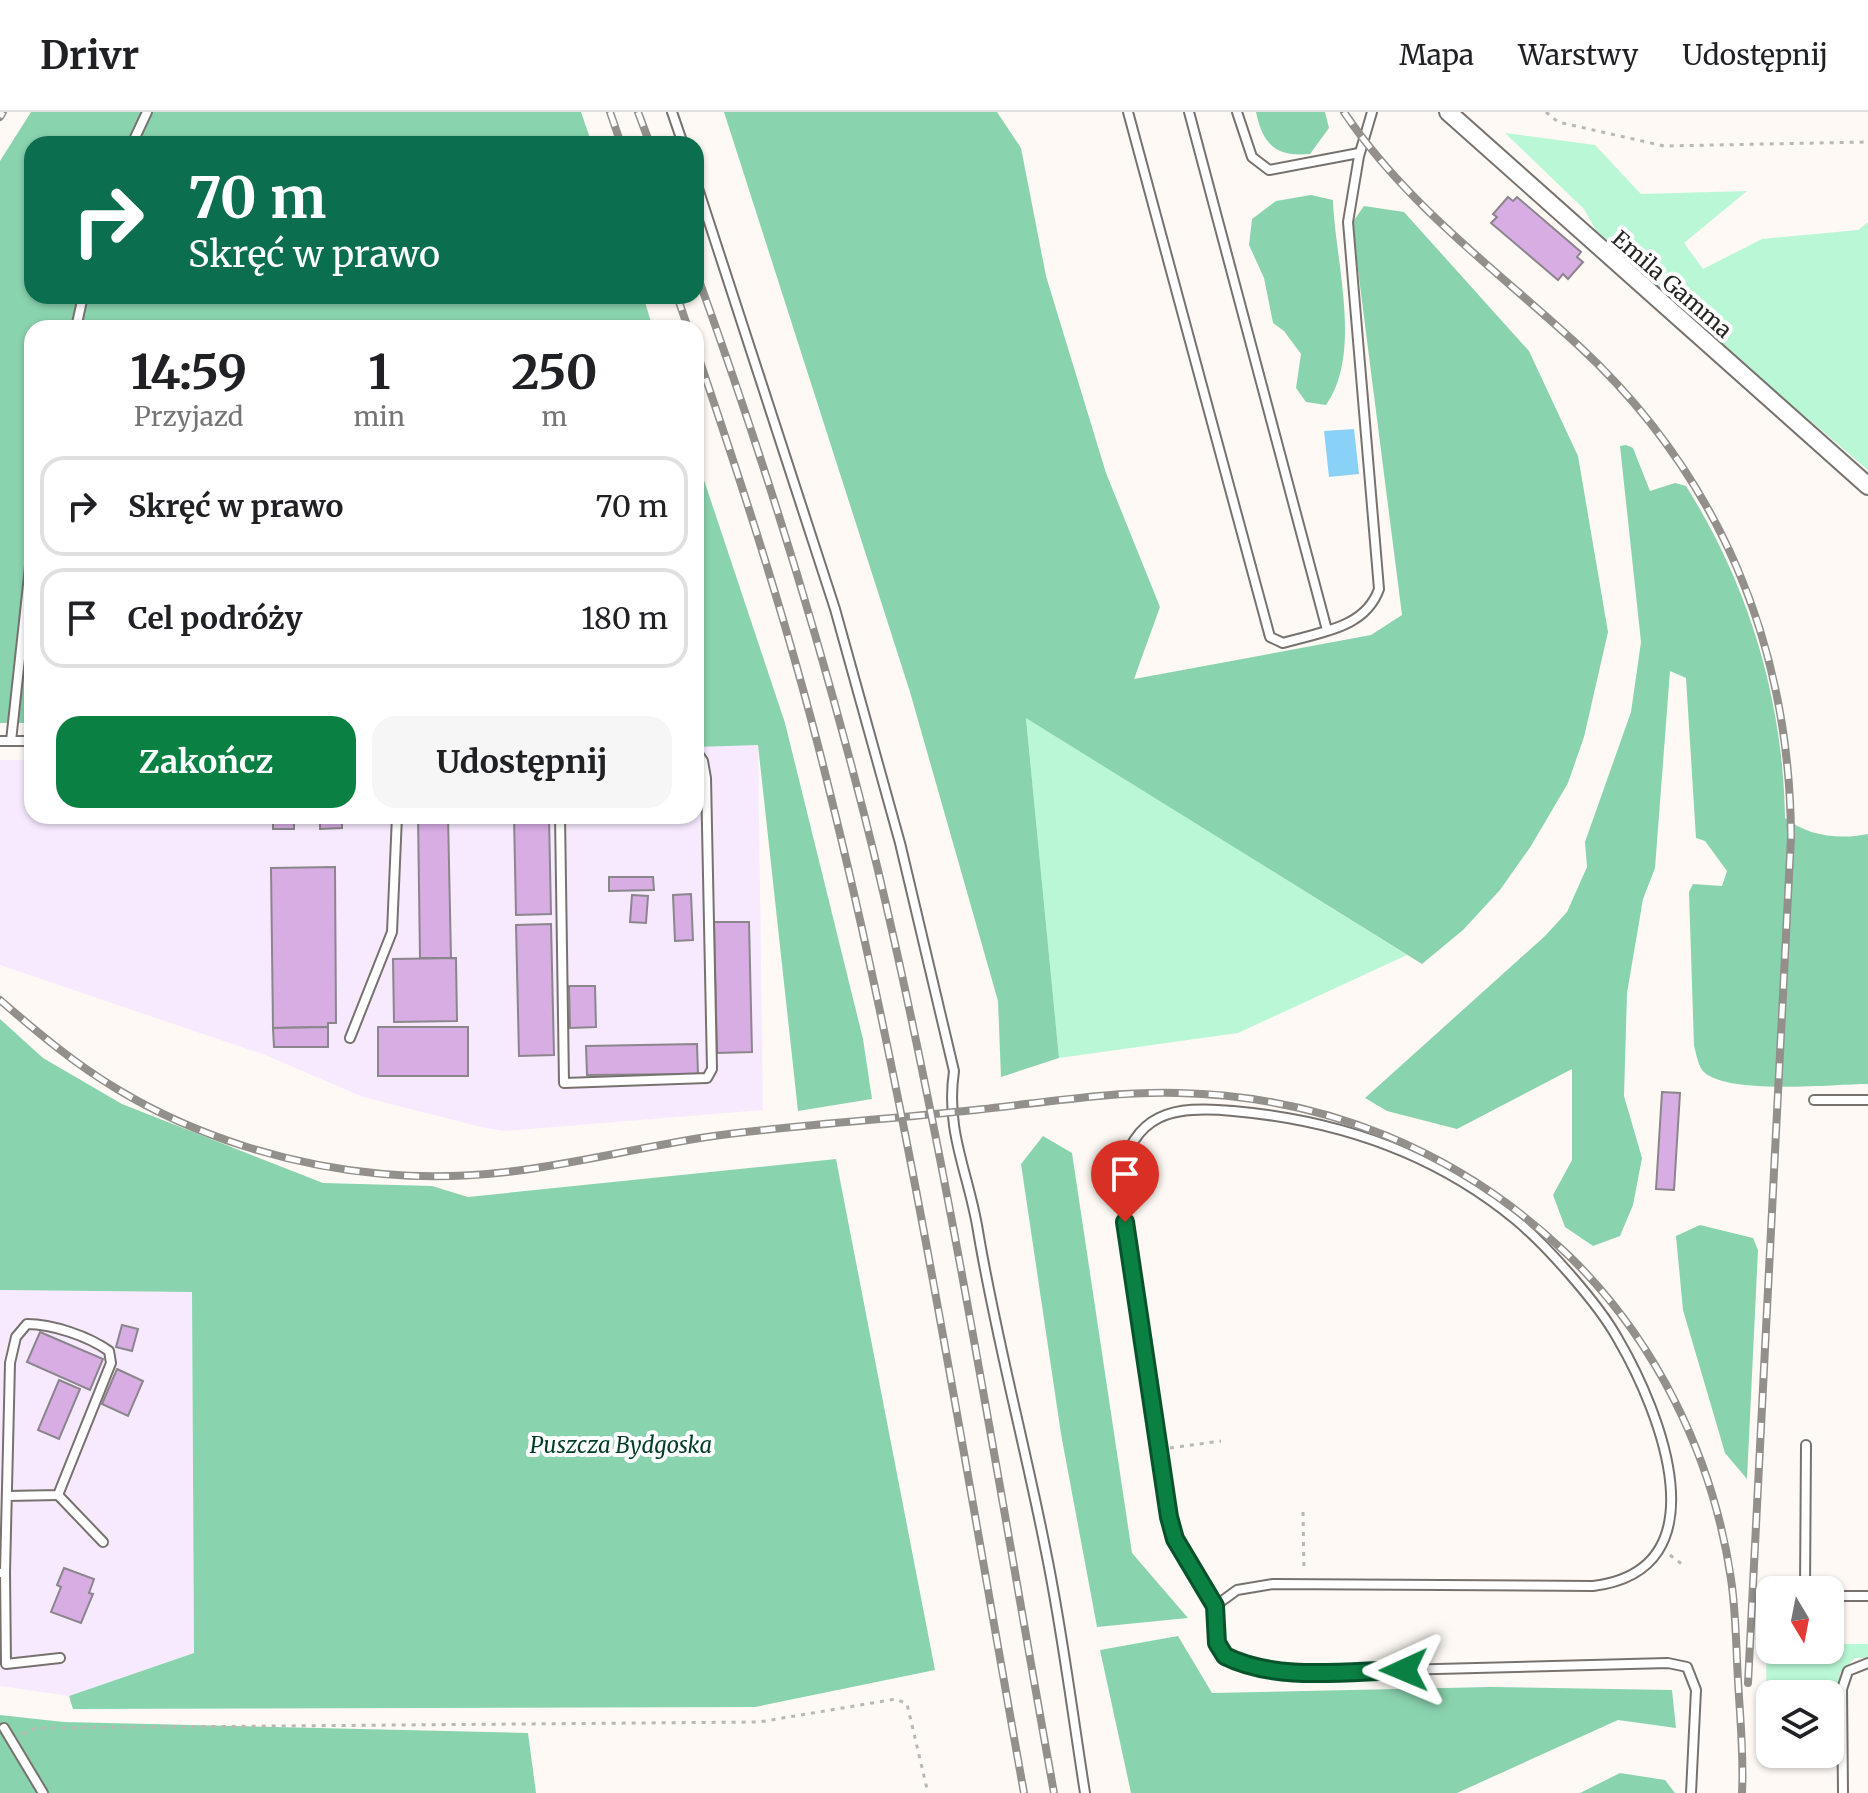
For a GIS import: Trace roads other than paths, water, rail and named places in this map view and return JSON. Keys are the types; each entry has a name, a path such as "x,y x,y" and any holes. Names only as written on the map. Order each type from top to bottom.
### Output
{"street":[{"name":"Emila Gamma","path":"1448,112 1868,486"}],"lane":[{"path":"136,136 147,112"},
{"path":"672,112 680,136"},
{"path":"1128,112 1270,637 1283,643 1363,615 1379,589 1348,222 1359,153 1372,112"},
{"path":"1189,112 1327,630"},
{"path":"1237,112 1252,157 1269,170 1359,153"},
{"path":"704,207 835,609 900,843 954,1071 949,1103 956,1149 975,1210 997,1340 1046,1548 1085,1793"},
{"path":"11,741 24,622"},
{"path":"0,741 24,741"},
{"path":"560,824 564,1083 707,1078 712,1069 704,767"},
{"path":"350,1038 392,932 397,824"},
{"path":"1814,1100 1868,1100"},
{"path":"1215,1606 1237,1590 1273,1584 1593,1586 1620,1582 1642,1570 1658,1553 1668,1531 1672,1499 1669,1468 1652,1412 1618,1338 1568,1274 1517,1221 1448,1172 1368,1136 1283,1115 1213,1109 1180,1110 1156,1119 1136,1132 1127,1148 1120,1178 1159,1450 1175,1539 1215,1606 1217,1643 1225,1656 1262,1668 1318,1672 1668,1663 1687,1667 1696,1690 1691,1793"},
{"path":"58,1495 111,1363 109,1351 42,1324 27,1324 16,1337 10,1363 3,1572 6,1664 60,1658"},
{"path":"1805,1576 1806,1445"},
{"path":"7,1496 58,1495 103,1542"},
{"path":"1844,1596 1868,1596"},
{"path":"1843,1793 1842,1689 1848,1671 1868,1663"},
{"path":"4,1728 43,1793"}],"water":[{"path":"1354,429 1359,474 1329,477 1324,431"}],"railway":[{"path":"0,117 3,112"},
{"path":"610,112 618,136"},
{"path":"638,112 647,136"},
{"path":"1344,112 1395,177 1424,207 1579,346 1629,397 1671,451 1708,509 1738,569 1761,632 1777,698 1787,766 1791,837 1748,1683"},
{"path":"704,295 795,567 877,866 928,1096 1054,1793"},
{"path":"680,304 685,320"},
{"path":"704,374 783,620 814,730 858,910 934,1287 1024,1793"},
{"path":"0,1000 86,1069 147,1106 179,1121 212,1135 280,1156 383,1174 427,1176 508,1172 739,1133 1152,1093 1233,1097 1286,1105 1338,1118 1388,1136 1481,1186 1525,1217 1598,1286 1653,1361 1694,1444 1722,1533 1735,1617 1742,1793"}],"park label":[{"name":"Puszcza Bydgoska","path":"621,1445"}]}
